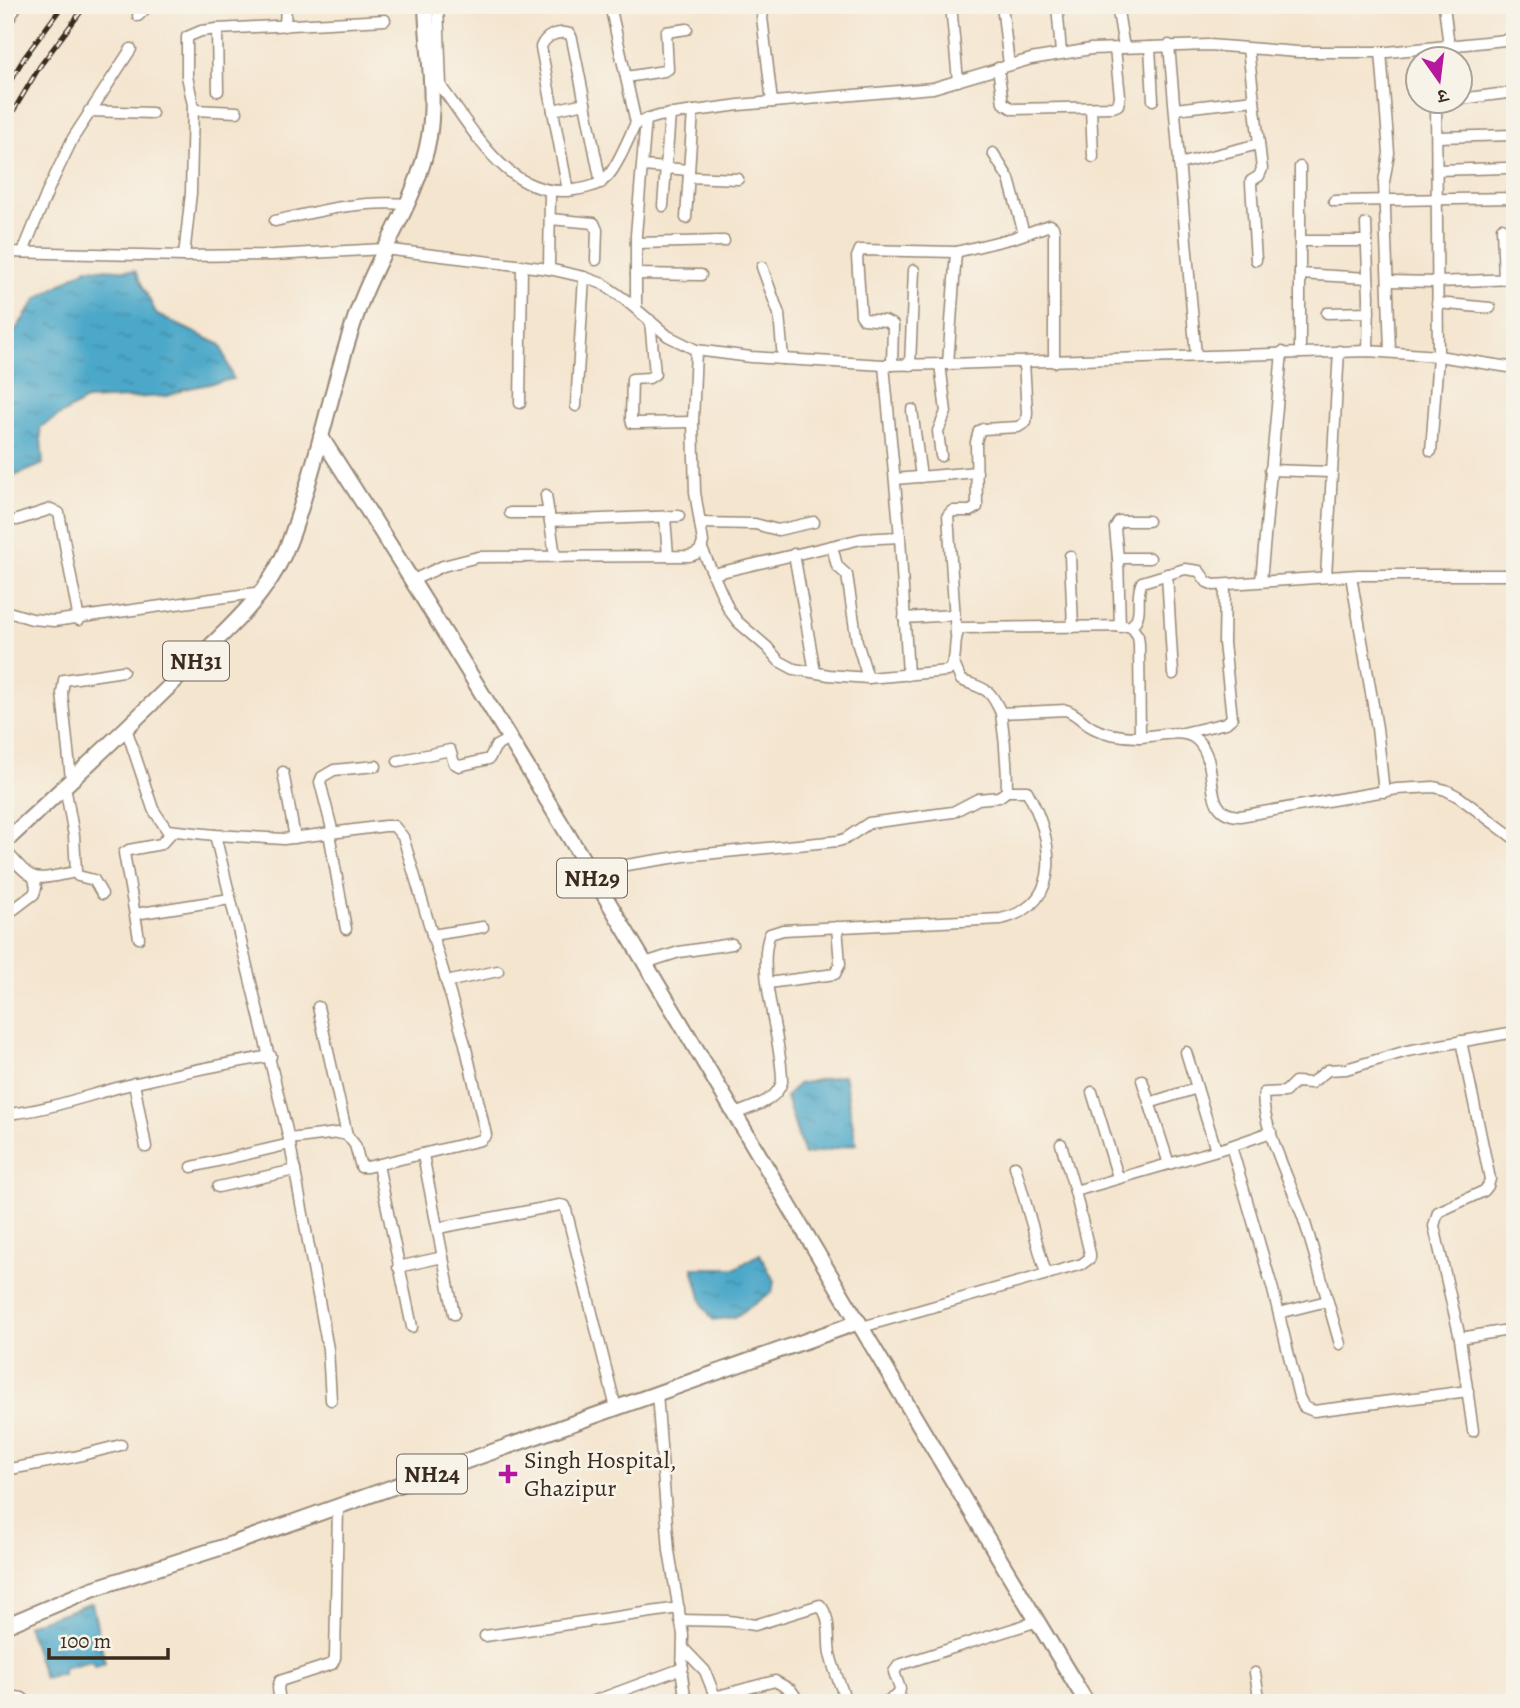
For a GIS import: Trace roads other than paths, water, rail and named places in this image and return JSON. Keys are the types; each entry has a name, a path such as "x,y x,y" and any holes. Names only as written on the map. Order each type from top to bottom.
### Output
{"highway":[{"name":"NH31","path":"5,842 262,592 284,555 299,513 352,327 384,249 415,185 429,140 437,6"},
{"name":"NH29","path":"321,437 413,580 860,1324"},
{"name":"NH24","path":"5,1626 92,1589 338,1507 860,1324"},
{"path":"860,1324 1087,1703"}],"street":[{"path":"138,16 149,5"},
{"path":"285,26 286,5"},
{"path":"530,5 542,5"},
{"path":"610,5 626,77 641,121 643,166 636,243 636,308"},
{"path":"765,5 762,17 772,102"},
{"path":"951,5 958,80"},
{"path":"1002,5 1009,65"},
{"path":"1057,5 1061,53"},
{"path":"998,68 1003,103 1013,109 1113,107 1119,102 1120,48 1117,5"},
{"path":"1444,5 1449,46"},
{"path":"437,6 441,86"},
{"path":"5,26 11,11"},
{"path":"184,256 191,193 193,110 192,92 187,76 187,37 201,31 217,29 385,20"},
{"path":"217,29 218,91"},
{"path":"626,77 668,69 666,32 687,29"},
{"path":"568,191 541,47 547,38 559,33 569,34 572,38 601,183"},
{"path":"1457,46 1515,39"},
{"path":"1169,45 1196,356"},
{"path":"431,74 490,153 504,167 534,188 550,192 568,191 601,183 612,171 641,121 670,114 933,88 998,68 1061,53 1120,48 1209,45 1309,53 1404,53"},
{"path":"1150,47 1153,100"},
{"path":"23,252 60,163 89,111 131,49"},
{"path":"1248,49 1261,173 1253,178 1251,184 1256,260"},
{"path":"1381,52 1389,153 1384,182 1390,351"},
{"path":"1474,97 1515,92"},
{"path":"1175,109 1254,100"},
{"path":"553,110 585,103"},
{"path":"1091,108 1093,157"},
{"path":"193,110 237,112"},
{"path":"89,111 152,113"},
{"path":"686,218 694,111"},
{"path":"663,206 670,114"},
{"path":"1431,452 1438,356 1438,116"},
{"path":"1437,137 1515,135"},
{"path":"1179,164 1259,144"},
{"path":"992,153 1009,179 1024,234"},
{"path":"643,166 738,179"},
{"path":"1300,167 1300,352"},
{"path":"1437,170 1506,168"},
{"path":"548,269 550,192"},
{"path":"1334,201 1515,198"},
{"path":"275,220 353,204 407,204"},
{"path":"550,219 594,223 597,230 596,260"},
{"path":"1366,223 1368,351"},
{"path":"908,675 888,365 892,325 885,321 863,319 861,315 857,257 860,250 956,252 1024,234 1045,225 1053,227 1054,362"},
{"path":"1388,281 1509,279 1502,228"},
{"path":"636,243 724,241"},
{"path":"1301,241 1367,241"},
{"path":"5,252 184,256 273,255 384,249 548,269 603,284 668,335 696,350 783,359 944,365 1282,352 1390,351 1515,368"},
{"path":"941,456 938,431 946,412 944,365 956,252"},
{"path":"520,403 522,267"},
{"path":"762,267 779,314 783,359"},
{"path":"910,365 914,270"},
{"path":"636,274 701,275"},
{"path":"1300,274 1368,278"},
{"path":"576,406 584,277"},
{"path":"1437,303 1490,308"},
{"path":"1327,313 1369,312"},
{"path":"650,320 655,374 649,378 632,379 632,423 693,422"},
{"path":"413,580 443,566 478,557 696,554 702,549 704,542 695,492 693,422 696,350"},
{"path":"1326,577 1339,351"},
{"path":"1261,581 1282,352"},
{"path":"1007,791 1007,747 1001,713 992,694 981,686 961,680 954,664 956,635 948,516 952,511 977,508 976,436 979,431 1018,427 1026,422 1024,362"},
{"path":"912,410 921,477"},
{"path":"1270,470 1330,472"},
{"path":"895,479 977,472"},
{"path":"546,495 555,556"},
{"path":"17,520 51,509 59,513 79,620"},
{"path":"510,513 549,517 679,516"},
{"path":"665,517 668,556"},
{"path":"1140,737 1139,644 1138,636 1125,626 1116,523 1124,520 1148,521"},
{"path":"700,523 755,524 778,530 814,522"},
{"path":"713,574 862,539 900,537"},
{"path":"832,546 837,566 848,575 857,642 867,678"},
{"path":"702,549 729,610 738,622 767,646 779,661 794,669 867,678 939,673 948,671 954,664"},
{"path":"794,554 815,672"},
{"path":"1070,556 1073,626"},
{"path":"1118,558 1150,558"},
{"path":"956,635 960,628 969,626 1125,626 1137,621 1139,616 1138,594 1142,582 1193,569 1214,585 1350,576 1515,575"},
{"path":"1167,574 1172,674"},
{"path":"1350,576 1377,728 1384,792"},
{"path":"1001,713 1066,710 1093,728 1123,736 1140,737 1180,734 1226,723 1232,718 1225,656 1225,585"},
{"path":"5,611 32,619 79,620 262,592"},
{"path":"904,618 954,615"},
{"path":"102,894 94,880 78,876 76,872 62,694 64,680 123,671"},
{"path":"126,727 153,809 163,827 172,832 295,838 384,826 394,826 400,830 465,1044 486,1135 481,1140 423,1155 361,1167 355,1145 347,1135 318,1007"},
{"path":"1180,734 1191,736 1206,752 1216,803 1220,812 1229,816 1416,787 1446,790 1460,797 1515,839"},
{"path":"398,761 450,750 454,763 459,766 489,759 496,746 509,739"},
{"path":"346,929 320,782 321,777 334,770 376,766"},
{"path":"283,772 295,838"},
{"path":"588,871 672,858 838,841 869,823 953,812 978,799 999,797 1007,791 1027,791 1046,837 1049,863 1045,884 1034,903 1024,911 1014,916 982,921 783,930 771,934 767,952 768,983 782,1082 779,1091 771,1099 735,1114"},
{"path":"139,939 124,853 161,844 172,832"},
{"path":"215,835 290,1141 328,1349 331,1399"},
{"path":"5,850 26,874 34,878 76,872"},
{"path":"5,916 34,894 34,878"},
{"path":"135,914 230,899"},
{"path":"432,935 483,927"},
{"path":"768,983 835,974 840,964 837,927"},
{"path":"645,963 679,952 732,944"},
{"path":"446,982 498,971"},
{"path":"1339,1344 1303,1217 1271,1132 1263,1102 1264,1093 1285,1092 1295,1082 1315,1082 1328,1070 1346,1069 1407,1051 1515,1032"},
{"path":"1461,1041 1490,1179 1484,1191 1444,1208 1435,1218 1434,1226 1460,1338 1473,1431"},
{"path":"1186,1052 1216,1150"},
{"path":"5,1114 33,1111 134,1083 271,1056"},
{"path":"1142,1080 1169,1164"},
{"path":"134,1083 146,1147"},
{"path":"1149,1103 1197,1088"},
{"path":"1092,1092 1118,1177"},
{"path":"1075,1191 1271,1132"},
{"path":"192,1167 290,1141 338,1133 347,1135"},
{"path":"860,1324 1082,1264 1090,1258 1061,1144"},
{"path":"1231,1146 1279,1313 1299,1397 1304,1407 1308,1410 1468,1391"},
{"path":"423,1155 454,1314"},
{"path":"378,1165 412,1327"},
{"path":"1015,1167 1046,1274"},
{"path":"218,1187 295,1170"},
{"path":"438,1228 512,1213 565,1206 616,1408"},
{"path":"398,1268 443,1258"},
{"path":"1279,1313 1327,1301"},
{"path":"1460,1338 1515,1329"},
{"path":"657,1393 669,1550 684,1648 686,1703"},
{"path":"5,1469 74,1457 121,1445"},
{"path":"280,1703 280,1681 332,1664 335,1658 338,1507"},
{"path":"680,1620 729,1620 755,1625 820,1605 829,1629 831,1659 846,1703"},
{"path":"485,1636 679,1608"},
{"path":"884,1703 899,1694 894,1672 900,1665 1038,1621"},
{"path":"684,1648 702,1665 714,1694 718,1696 775,1681 791,1690 800,1703"},
{"path":"589,1703 683,1668"},
{"path":"1255,1673 1260,1703"},
{"path":"5,1692 28,1703"}],"water":[{"path":"87,268 135,271 157,315 221,345 233,379 185,389 168,396 86,400 40,427 43,464 5,480 5,345 37,299"},
{"path":"844,1075 856,1144 804,1155 786,1097 798,1084"},
{"path":"760,1254 774,1281 772,1292 735,1317 713,1320 703,1305 693,1268 736,1268"},
{"path":"92,1603 105,1663 95,1666 91,1661 63,1668 63,1674 44,1678 27,1625"}],"railway":[{"path":"5,90 24,58 63,5"},
{"path":"5,125 40,66 86,5"}],"place":[{"name":"Singh Hospital, Ghazipur","path":"508,1474"}]}
